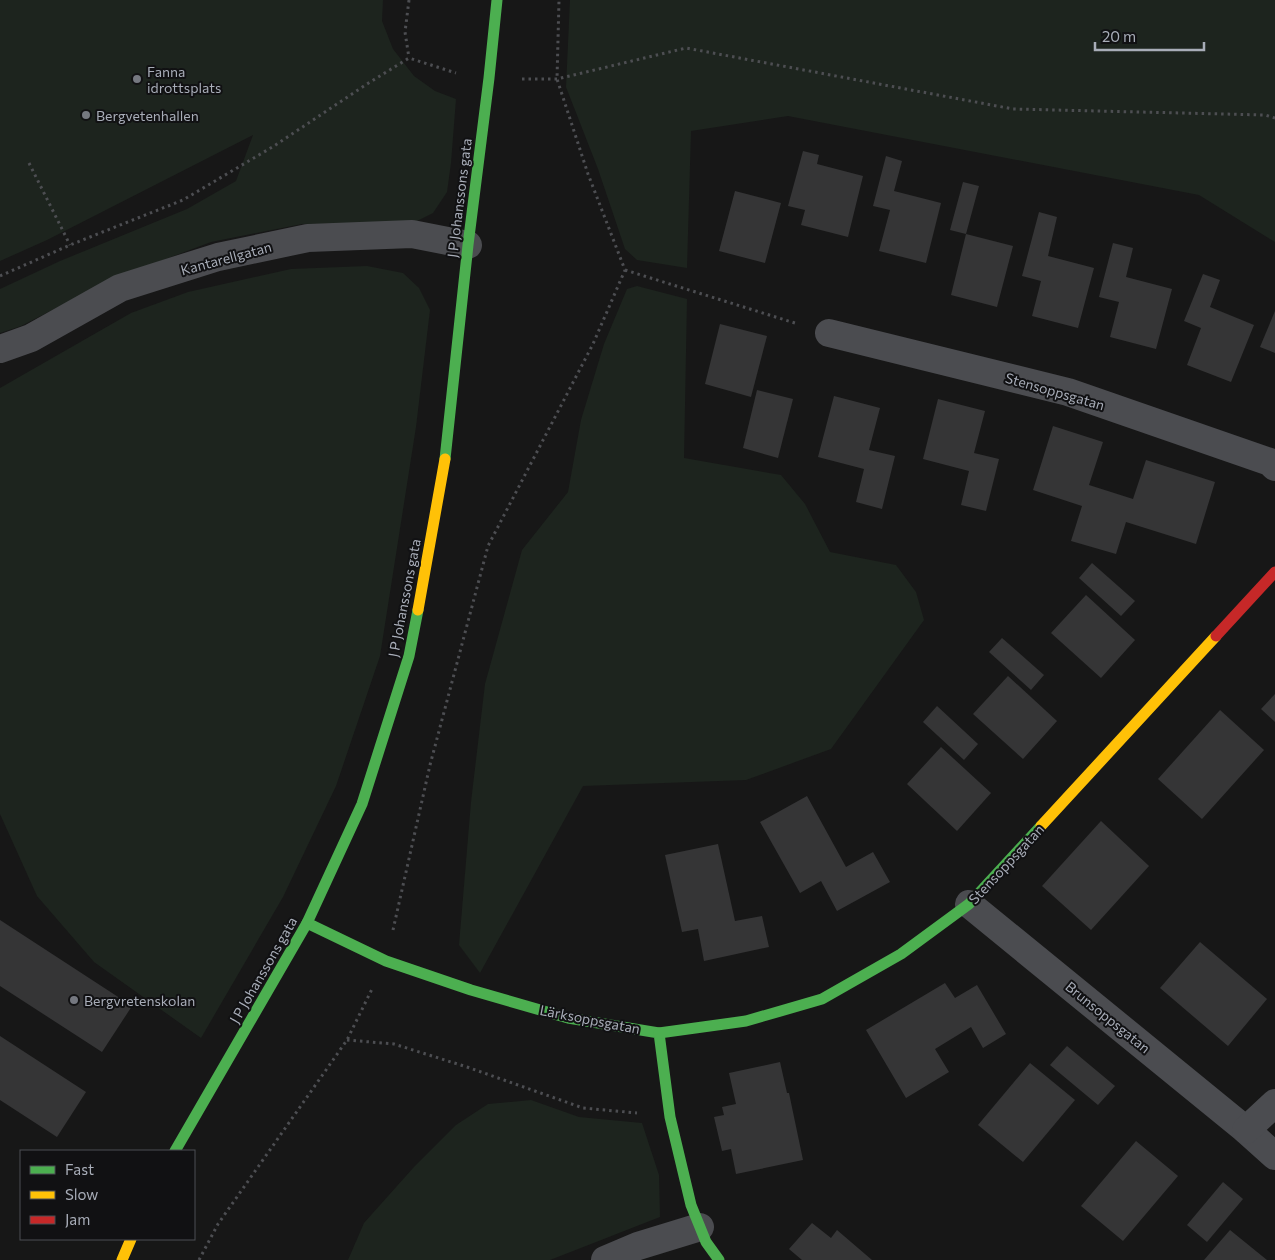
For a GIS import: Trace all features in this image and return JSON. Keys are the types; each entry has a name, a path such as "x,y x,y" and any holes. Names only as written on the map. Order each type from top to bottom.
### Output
{"street":[{"name":"J P Johanssons gata","path":"176,1150 307,923 362,804 409,656 444,467 497,0"},
{"name":"Kantarellgatan","path":"0,348 31,338 120,288 218,257 308,238 412,234 468,245"},
{"name":"Stensoppsgatan","path":"829,333 1068,392 1270,462 1275,467"},
{"name":"Stensoppsgatan","path":"659,1033 746,1021 822,999 901,954 969,904 1275,572"},
{"name":"Brunsoppsgatan","path":"969,904 1246,1130 1275,1156"},
{"name":"Lärksoppsgatan","path":"307,923 386,961 471,990 568,1018 659,1033 670,1117 691,1204 706,1242 719,1260"},
{"path":"1246,1130 1275,1103"},
{"path":"605,1260 638,1246 700,1227"},
{"path":"122,1260 131,1240"}],"path":[{"path":"409,0 405,32 409,58"},
{"path":"198,1260 218,1224 347,1040 386,961 430,765 488,546 593,344 625,270 588,174 557,79 560,0"},
{"path":"0,276 70,245 183,200 274,146 409,58 457,73 489,78 557,79 686,48 1013,109 1266,115 1275,118"},
{"path":"29,163 70,245"},
{"path":"625,270 829,333"},
{"path":"347,1040 394,1044 468,1067 582,1108 670,1117"}],"shaded area":[{"path":"0,0 383,0 382,21 393,49 414,76 435,91 456,99 447,192 433,213 413,223 302,224 211,242 115,278 21,326 0,333 0,289 60,261 187,209 236,181 253,135 47,240 0,261"},
{"path":"570,0 1275,0 1275,242 1199,195 788,116 691,131 687,268 637,260 625,249 598,169 566,87"},
{"path":"367,266 403,273 419,288 430,310 416,427 380,656 336,786 283,897 201,1038 94,962 37,896 0,814 0,388 131,313 188,292 291,269"},
{"path":"637,286 687,299 684,458 781,475 805,504 830,552 896,565 916,592 924,620 831,749 746,780 583,786 480,973 459,945 471,802 485,684 522,550 568,492 581,420 604,344 627,289"},
{"path":"531,1100 579,1117 642,1123 659,1175 660,1217 550,1260 348,1260 364,1223 414,1167 456,1125 488,1104"}],"building":[{"path":"803,151 819,155 817,164 863,176 848,237 801,225 805,210 788,206"},
{"path":"886,156 902,161 894,191 941,203 926,263 879,251 890,210 873,206"},
{"path":"963,182 979,186 966,234 950,230"},
{"path":"735,191 781,203 765,263 719,251"},
{"path":"1039,212 1057,217 1048,256 1094,268 1078,328 1032,316 1041,281 1022,276"},
{"path":"966,234 1013,246 997,307 951,295"},
{"path":"1113,243 1133,248 1126,277 1172,289 1156,349 1110,337 1119,302 1099,297"},
{"path":"1203,274 1220,280 1210,307 1254,325 1231,382 1187,365 1201,328 1184,321"},
{"path":"1275,311 1275,353 1260,347"},
{"path":"720,324 767,336 751,397 705,384"},
{"path":"757,390 793,399 778,458 743,448"},
{"path":"834,396 880,408 869,450 895,456 882,509 856,502 864,469 818,457"},
{"path":"938,399 985,411 974,453 999,459 986,511 961,505 969,471 923,459"},
{"path":"1053,426 1103,442 1089,485 1133,499 1146,460 1215,482 1196,544 1126,522 1116,554 1071,541 1082,506 1033,490"},
{"path":"1092,563 1135,601 1121,616 1079,578"},
{"path":"1086,595 1135,640 1101,678 1051,633"},
{"path":"1002,638 1044,675 1031,690 989,652"},
{"path":"1008,676 1057,721 1023,759 973,714"},
{"path":"1275,694 1275,722 1261,709"},
{"path":"937,706 978,744 964,760 923,722"},
{"path":"1220,710 1264,750 1202,819 1158,779"},
{"path":"941,747 991,793 957,831 907,784"},
{"path":"807,796 846,867 873,852 890,882 837,911 821,881 800,893 760,822"},
{"path":"1101,821 1149,866 1091,930 1042,886"},
{"path":"718,844 735,921 762,916 769,947 704,961 698,929 682,932 665,855"},
{"path":"0,920 132,1006 102,1052 0,986"},
{"path":"1200,942 1267,999 1228,1046 1160,988"},
{"path":"945,983 955,998 977,985 1006,1034 983,1048 971,1027 935,1049 949,1072 906,1098 866,1030"},
{"path":"0,1036 86,1092 57,1137 0,1100"},
{"path":"1067,1046 1115,1086 1098,1105 1050,1065"},
{"path":"780,1062 787,1093 789,1093 803,1160 736,1174 731,1149 722,1151 714,1117 724,1115 722,1107 736,1104 729,1073"},
{"path":"1030,1063 1075,1100 1023,1162 978,1125"},
{"path":"1136,1141 1178,1176 1123,1241 1081,1206"},
{"path":"1223,1182 1243,1199 1207,1242 1187,1225"},
{"path":"812,1223 831,1238 837,1230 872,1260 802,1260 789,1249"},
{"path":"1230,1230 1267,1260 1204,1260"}],"traffic: fast":[{"path":"445,459 497,0"},
{"path":"176,1150 307,923 362,804 409,656 418,610"},
{"path":"659,1033 746,1021 822,999 901,954 969,904 1041,826"},
{"path":"307,923 386,961 471,990 568,1018 659,1033 670,1117 691,1205 706,1242 719,1260"}],"traffic: slow":[{"path":"418,610 445,459"},
{"path":"1041,826 1216,636"},
{"path":"122,1260 131,1240"}],"traffic: jam":[{"path":"1216,636 1275,572"}],"place":[{"name":"Fanna idrottsplats","path":"137,79"},
{"name":"Bergvetenhallen","path":"86,115"},
{"name":"Bergvretenskolan","path":"74,1000"}]}
